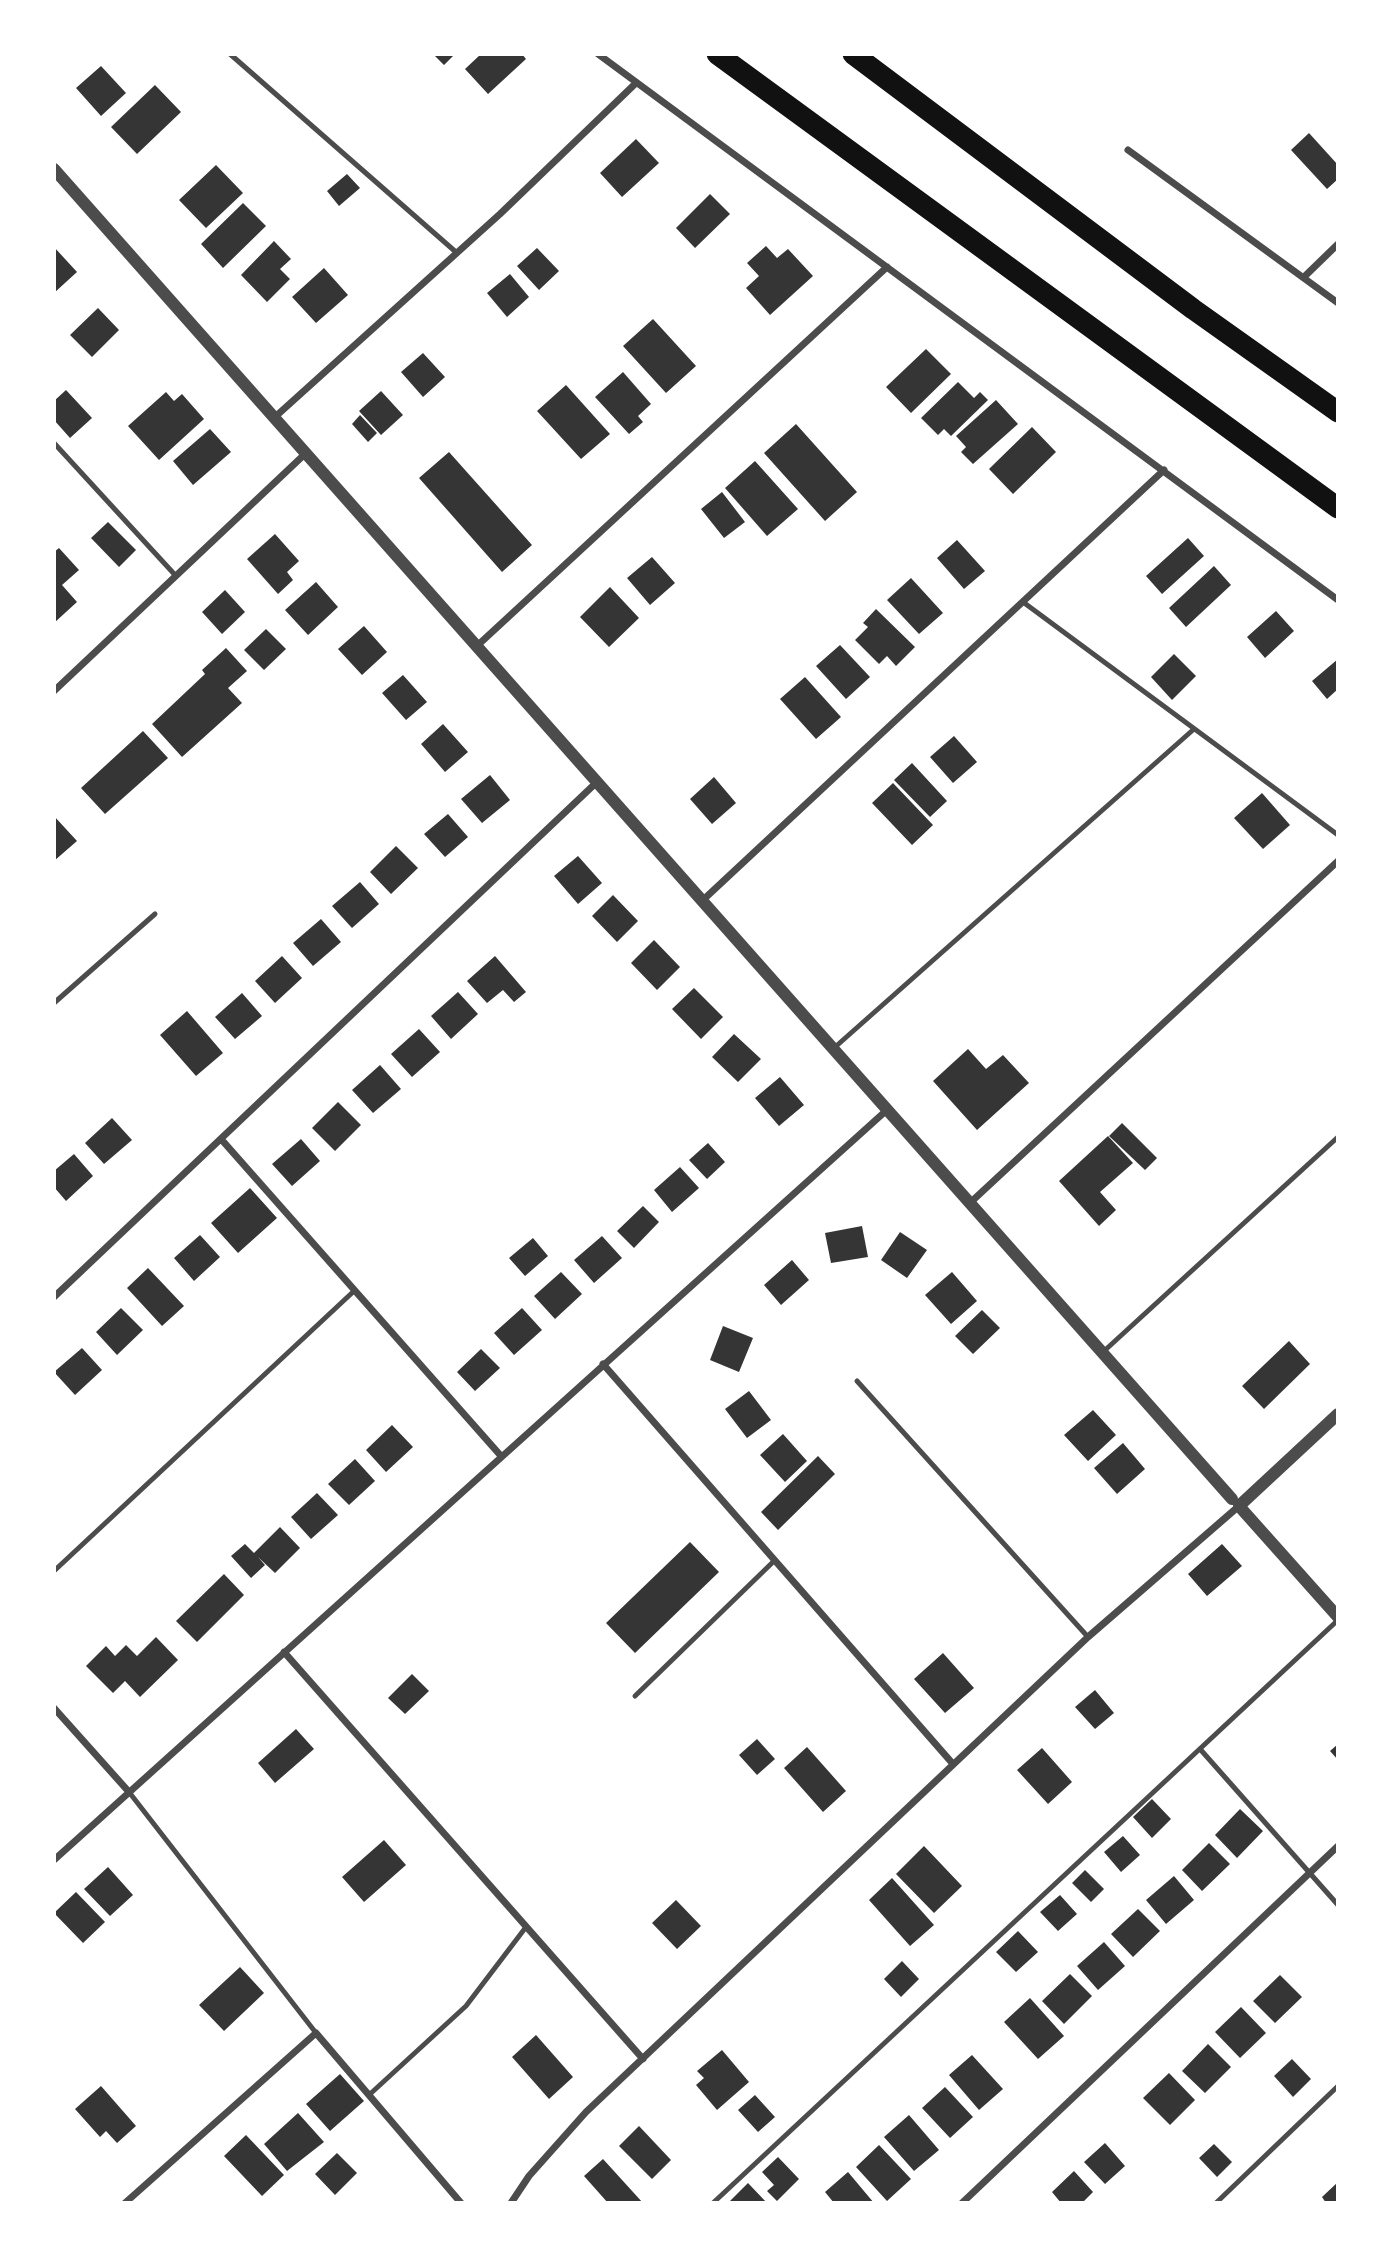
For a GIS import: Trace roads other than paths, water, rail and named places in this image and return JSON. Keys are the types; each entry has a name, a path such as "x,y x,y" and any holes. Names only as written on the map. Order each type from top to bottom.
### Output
{"highway":[{"path":"717,54 1338,508"},
{"path":"853,54 1193,309 1338,412"}],"street":[{"path":"598,54 1338,600"},
{"path":"275,417 457,253 636,83"},
{"path":"1128,150 1338,303"},
{"path":"54,169 1338,1619"},
{"path":"1304,277 1338,244"},
{"path":"478,645 887,267"},
{"path":"54,691 307,452"},
{"path":"703,900 1164,470"},
{"path":"54,1297 598,781"},
{"path":"971,1202 1338,861"},
{"path":"54,1860 887,1109"},
{"path":"221,1139 501,1456"},
{"path":"603,1364 953,1764"},
{"path":"511,2203 554,2146 643,2059 1088,1636 1338,1414"},
{"path":"284,1652 643,2059"},
{"path":"54,1708 129,1792"},
{"path":"962,2203 1338,1846"},
{"path":"125,2203 316,2033 461,2203"}],"lane":[{"path":"230,54 457,253"},
{"path":"54,443 176,576"},
{"path":"1023,603 1338,835"},
{"path":"834,1048 1194,729"},
{"path":"54,1003 155,914"},
{"path":"1103,1352 1338,1137"},
{"path":"54,1571 354,1291"},
{"path":"857,1381 1088,1636"},
{"path":"635,1696 774,1561"},
{"path":"713,2203 1338,1619"},
{"path":"1200,1749 1338,1905"},
{"path":"129,1792 316,2033"},
{"path":"369,2095 466,2006 526,1927"},
{"path":"1216,2203 1338,2086"}]}
